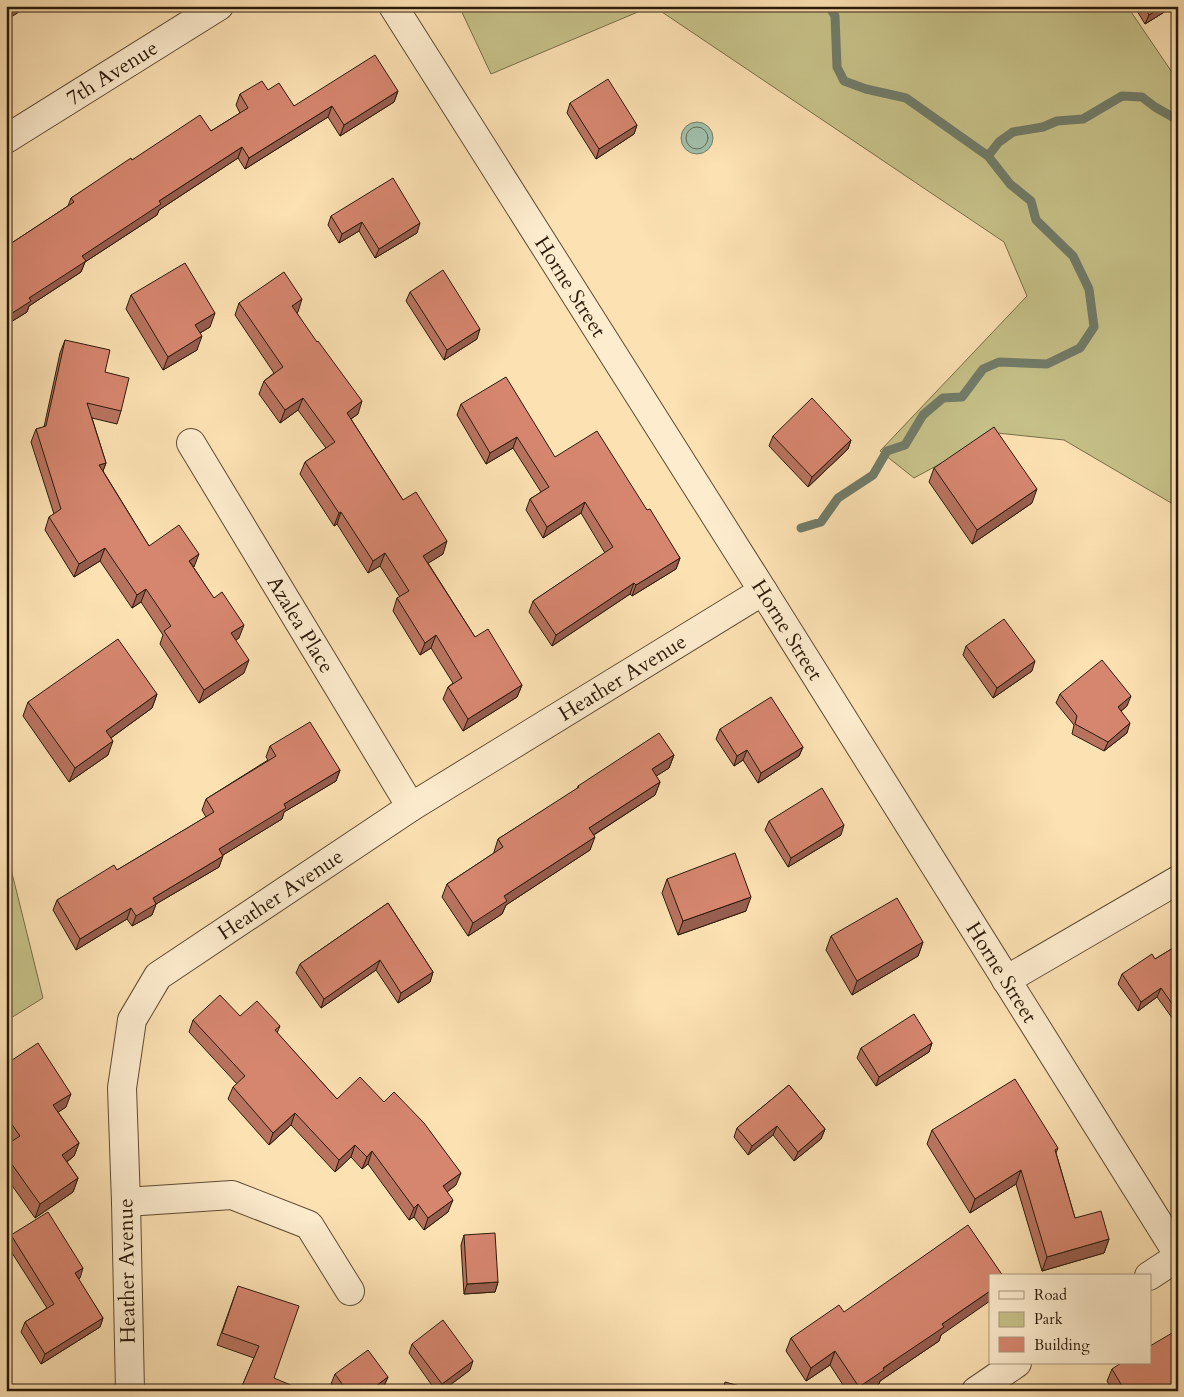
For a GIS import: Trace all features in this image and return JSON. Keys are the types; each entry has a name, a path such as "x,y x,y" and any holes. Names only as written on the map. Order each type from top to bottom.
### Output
{"street":[{"name":"7th Avenue","path":"6,139 218,6"},
{"name":"Horne Street","path":"393,6 763,591 1178,1256"},
{"name":"Azalea Place","path":"190,443 411,808"},
{"name":"Heather Avenue","path":"130,1391 122,1088 132,1020 158,976 411,808 763,591"},
{"path":"1006,980 1178,880"},
{"path":"126,1202 232,1195 249,1201 309,1225 350,1291"},
{"path":"1152,1274 1178,1256"},
{"path":"976,1391 1016,1364"}],"green space":[{"path":"459,6 652,6 491,74"},
{"path":"653,6 1001,6 1005,10 1013,6 1127,6 1178,81 1178,507 1064,440 997,433 914,478 880,451 1027,296 1004,242"},
{"path":"6,849 43,998 6,1021"}],"water":[{"path":"697,122 703,123 708,127 712,132 712,144 708,149 703,153 697,154 691,153 686,149 682,144 681,138 682,132 686,127 691,123"}],"building":[{"path":"1144,6 1163,6 1149,15"},
{"path":"375,55 398,91 344,125 332,106 249,158 242,147 159,201 161,204 82,256 86,261 29,298 31,301 6,317 6,252 9,250 7,246 74,202 71,198 200,115 211,131 248,108 240,94 262,81 268,90 279,83 294,106"},
{"path":"608,79 637,125 599,149 570,103"},
{"path":"393,178 420,223 379,249 362,222 342,234 331,216"},
{"path":"185,263 215,313 195,325 202,336 168,357 131,295"},
{"path":"443,270 480,329 447,350 410,292"},
{"path":"284,272 302,299 292,306 362,401 347,413 403,500 416,492 447,541 423,556 475,637 488,629 522,685 468,719 448,687 462,678 436,635 425,643 397,598 409,591 385,553 373,561 305,462 335,442 303,398 285,410 264,381 283,367 239,303"},
{"path":"65,340 110,350 105,372 129,378 121,411 87,403 106,463 99,465 149,546 179,525 199,554 189,561 214,598 222,592 244,625 231,633 249,660 204,690 164,631 171,626 146,589 137,595 105,548 79,564 49,517 61,509 36,429 46,426"},
{"path":"506,377 555,457 597,431 647,510 650,509 680,558 636,585 634,583 556,635 533,601 613,547 585,502 547,527 530,499 549,487 517,437 490,453 461,404"},
{"path":"812,398 851,440 812,477 773,436"},
{"path":"994,427 1037,489 977,530 934,468"},
{"path":"1004,619 1035,661 997,688 966,646"},
{"path":"118,639 157,694 106,731 113,741 75,768 28,702"},
{"path":"1102,660 1131,696 1118,707 1130,723 1108,742 1075,724 1077,716 1060,694"},
{"path":"771,697 803,747 761,773 747,750 737,756 720,729"},
{"path":"310,722 340,770 284,804 286,808 219,849 223,856 153,898 156,904 136,916 131,908 80,939 57,900 114,865 117,870 214,812 206,799 276,756 270,746"},
{"path":"659,733 674,755 652,769 660,782 589,828 595,837 504,896 507,901 473,923 447,884 503,847 498,839"},
{"path":"822,788 844,825 791,858 769,821"},
{"path":"735,853 751,897 683,921 667,879"},
{"path":"897,898 923,942 857,981 831,936"},
{"path":"388,903 433,972 401,993 380,960 324,999 300,964"},
{"path":"1178,945 1178,1012 1161,988 1141,1002 1122,974 1152,954 1155,959"},
{"path":"220,995 240,1016 257,1001 280,1026 275,1030 337,1099 360,1077 384,1102 394,1092 424,1123 461,1173 443,1186 453,1200 428,1218 418,1204 414,1208 372,1151 367,1157 355,1145 339,1160 295,1113 273,1133 233,1087 245,1076 193,1020"},
{"path":"914,1014 932,1043 879,1077 861,1048"},
{"path":"38,1043 71,1094 53,1105 79,1143 62,1155 78,1178 40,1204 6,1156 6,1145 20,1136 6,1116 6,1064"},
{"path":"1015,1079 1058,1148 1055,1150 1075,1218 1101,1211 1109,1239 1047,1257 1021,1170 975,1199 932,1130"},
{"path":"789,1085 825,1129 798,1152 777,1126 752,1146 737,1128"},
{"path":"48,1212 83,1268 75,1273 103,1318 45,1354 25,1322 54,1304 11,1235"},
{"path":"968,1225 1002,1274 989,1274 989,1292 942,1324 944,1327 883,1368 884,1370 859,1387 835,1351 811,1368 791,1338 839,1305 844,1312"},
{"path":"495,1233 498,1282 467,1284 464,1235"},
{"path":"238,1286 299,1306 274,1378 300,1389 300,1391 240,1391 259,1346 222,1333"},
{"path":"443,1320 473,1361 442,1384 412,1344"},
{"path":"1172,1333 1178,1344 1178,1391 1125,1391 1112,1369 1120,1364 1152,1364 1152,1345"},
{"path":"368,1350 388,1377 369,1391 347,1391 335,1374"},
{"path":"725,1382 758,1391 723,1391"}],"waterway":[{"path":"829,6 835,16 837,67 844,81 866,89 906,98 988,156 999,142 1013,132 1043,127 1057,121 1083,119 1122,96 1142,97 1178,120"},
{"path":"801,528 821,522 838,498 873,475 887,451 905,445 923,415 943,398 962,397 983,369 999,362 1047,364 1080,348 1094,327 1089,289 1073,256 1036,220 1031,201 1010,184 988,156"}]}
